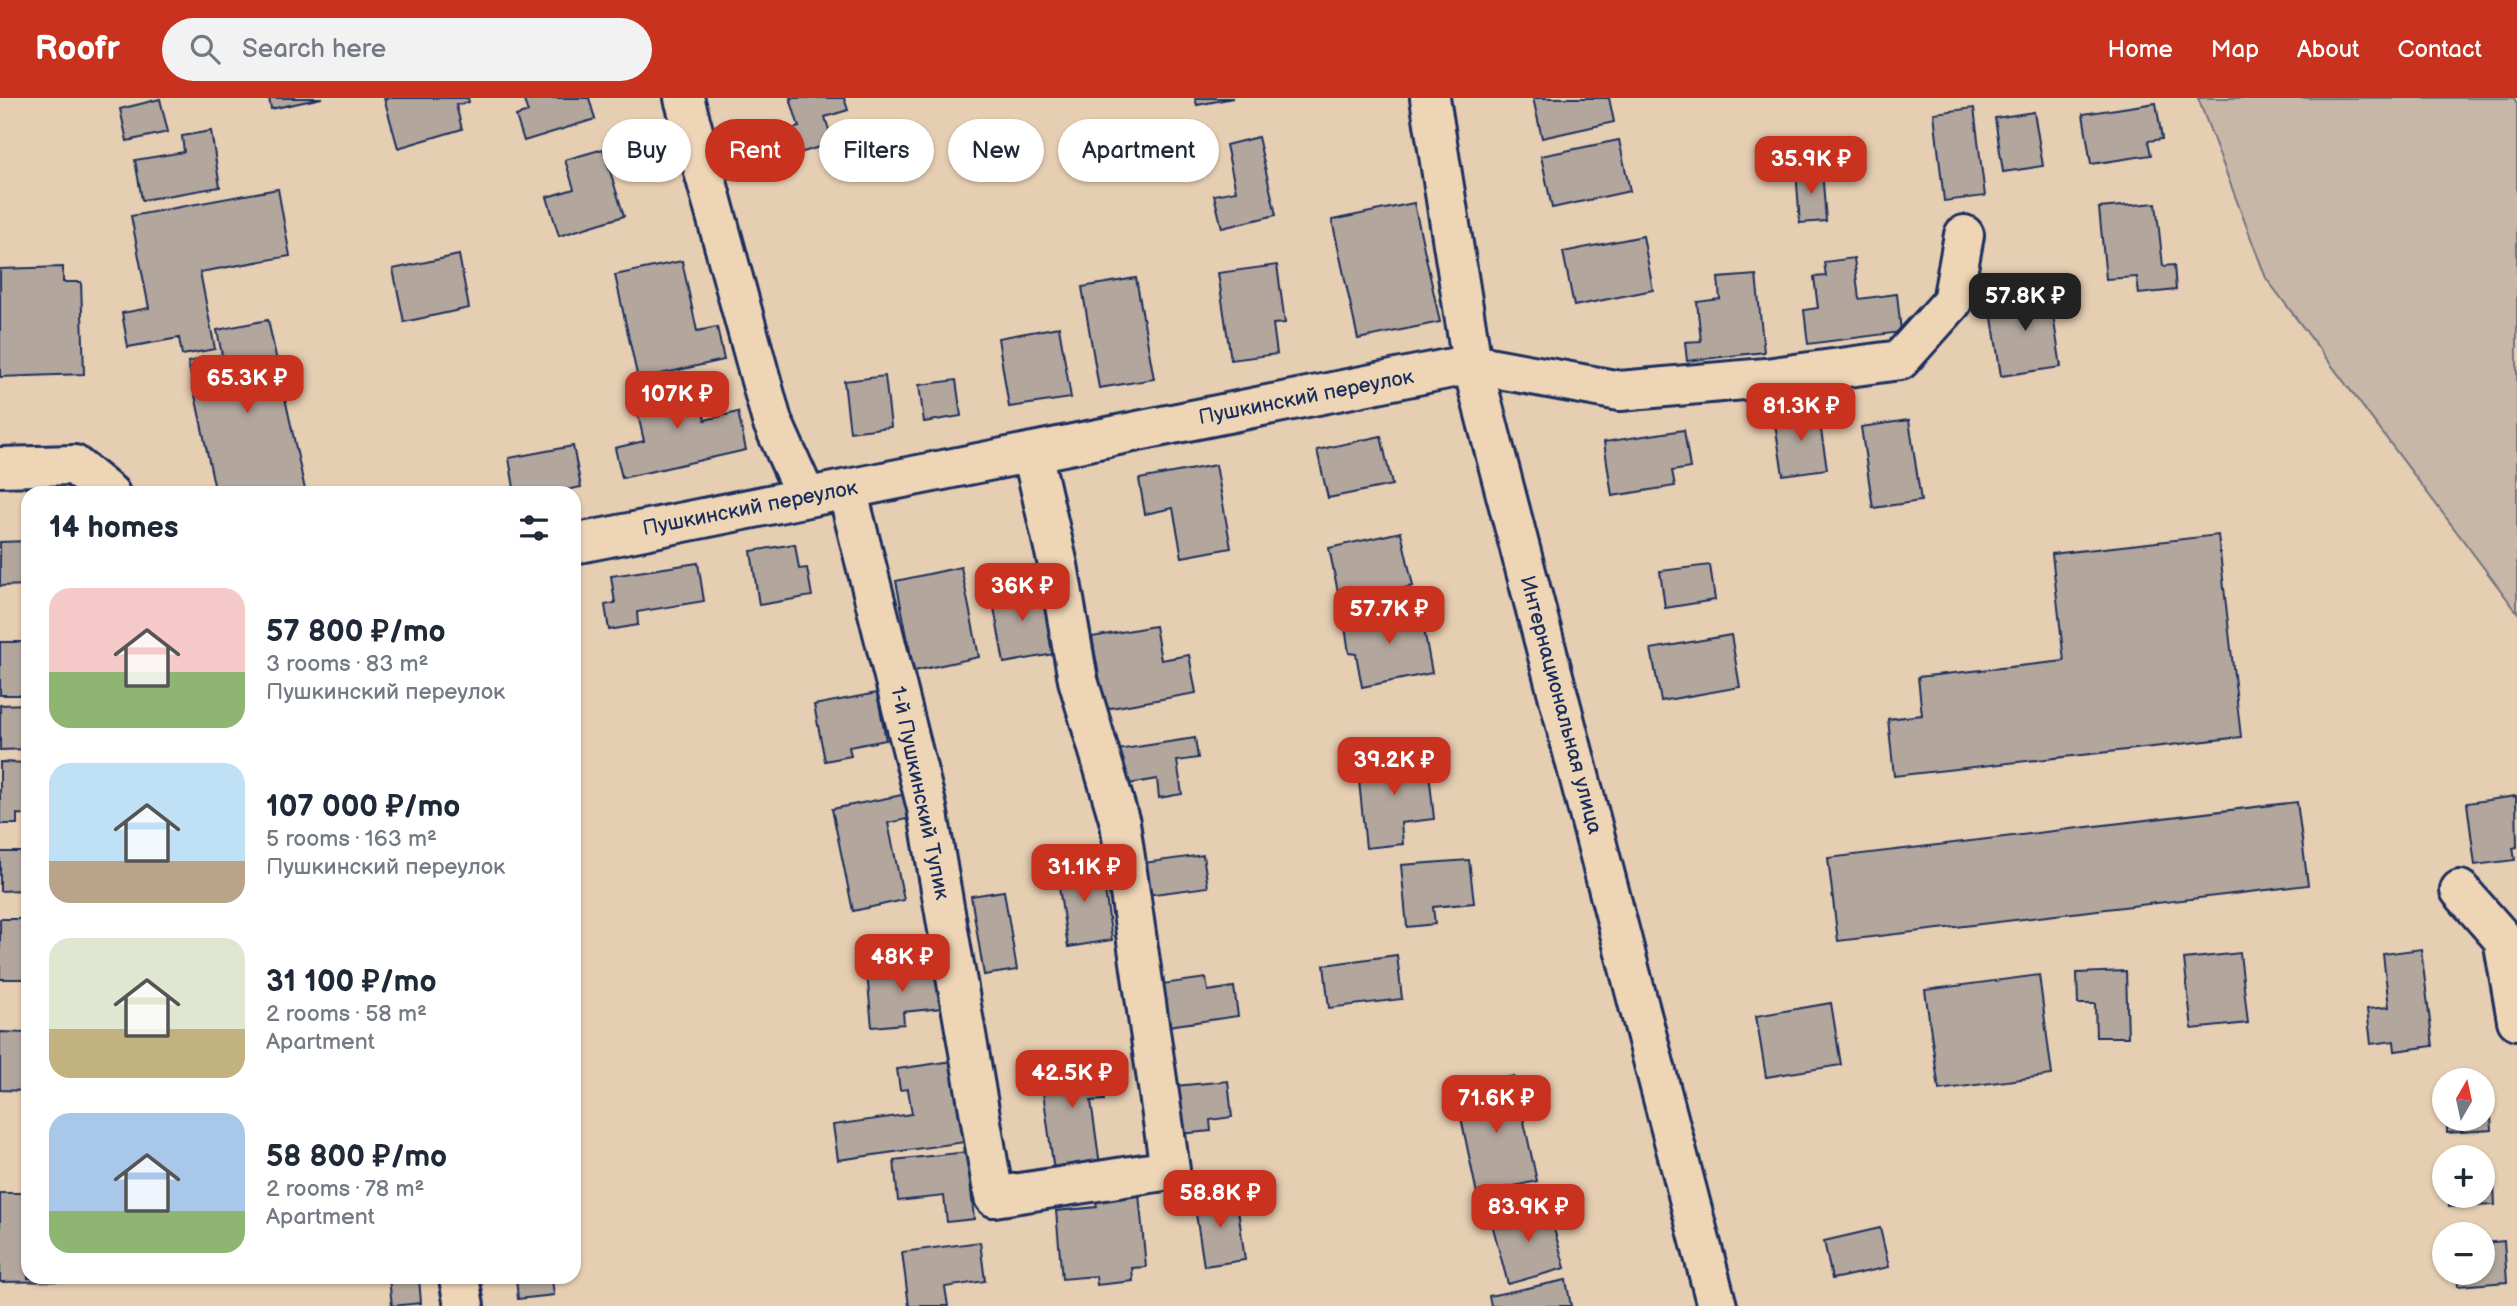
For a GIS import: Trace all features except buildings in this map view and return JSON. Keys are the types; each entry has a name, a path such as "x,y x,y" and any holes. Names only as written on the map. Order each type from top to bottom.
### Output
{"street":[{"path":"684,98 772,421 806,497"},
{"name":"Интернациональная улица","path":"1430,98 1472,364 1717,1306"},
{"name":"Пушкинский переулок","path":"581,543 1472,364 1620,391 1766,378 1900,360 1952,302 1964,235"},
{"name":"1-й Пушкинский Тупик","path":"846,489 927,808 994,1197 1170,1170 1120,823 1078,680 1058,565 1032,452"},
{"path":"0,467 74,465 100,486"},
{"path":"2460,890 2503,939 2517,1020"},
{"path":"460,1284 464,1306"}],"shaded area":[{"path":"2198,98 2514,98 2517,104 2517,612 2266,278"}]}
